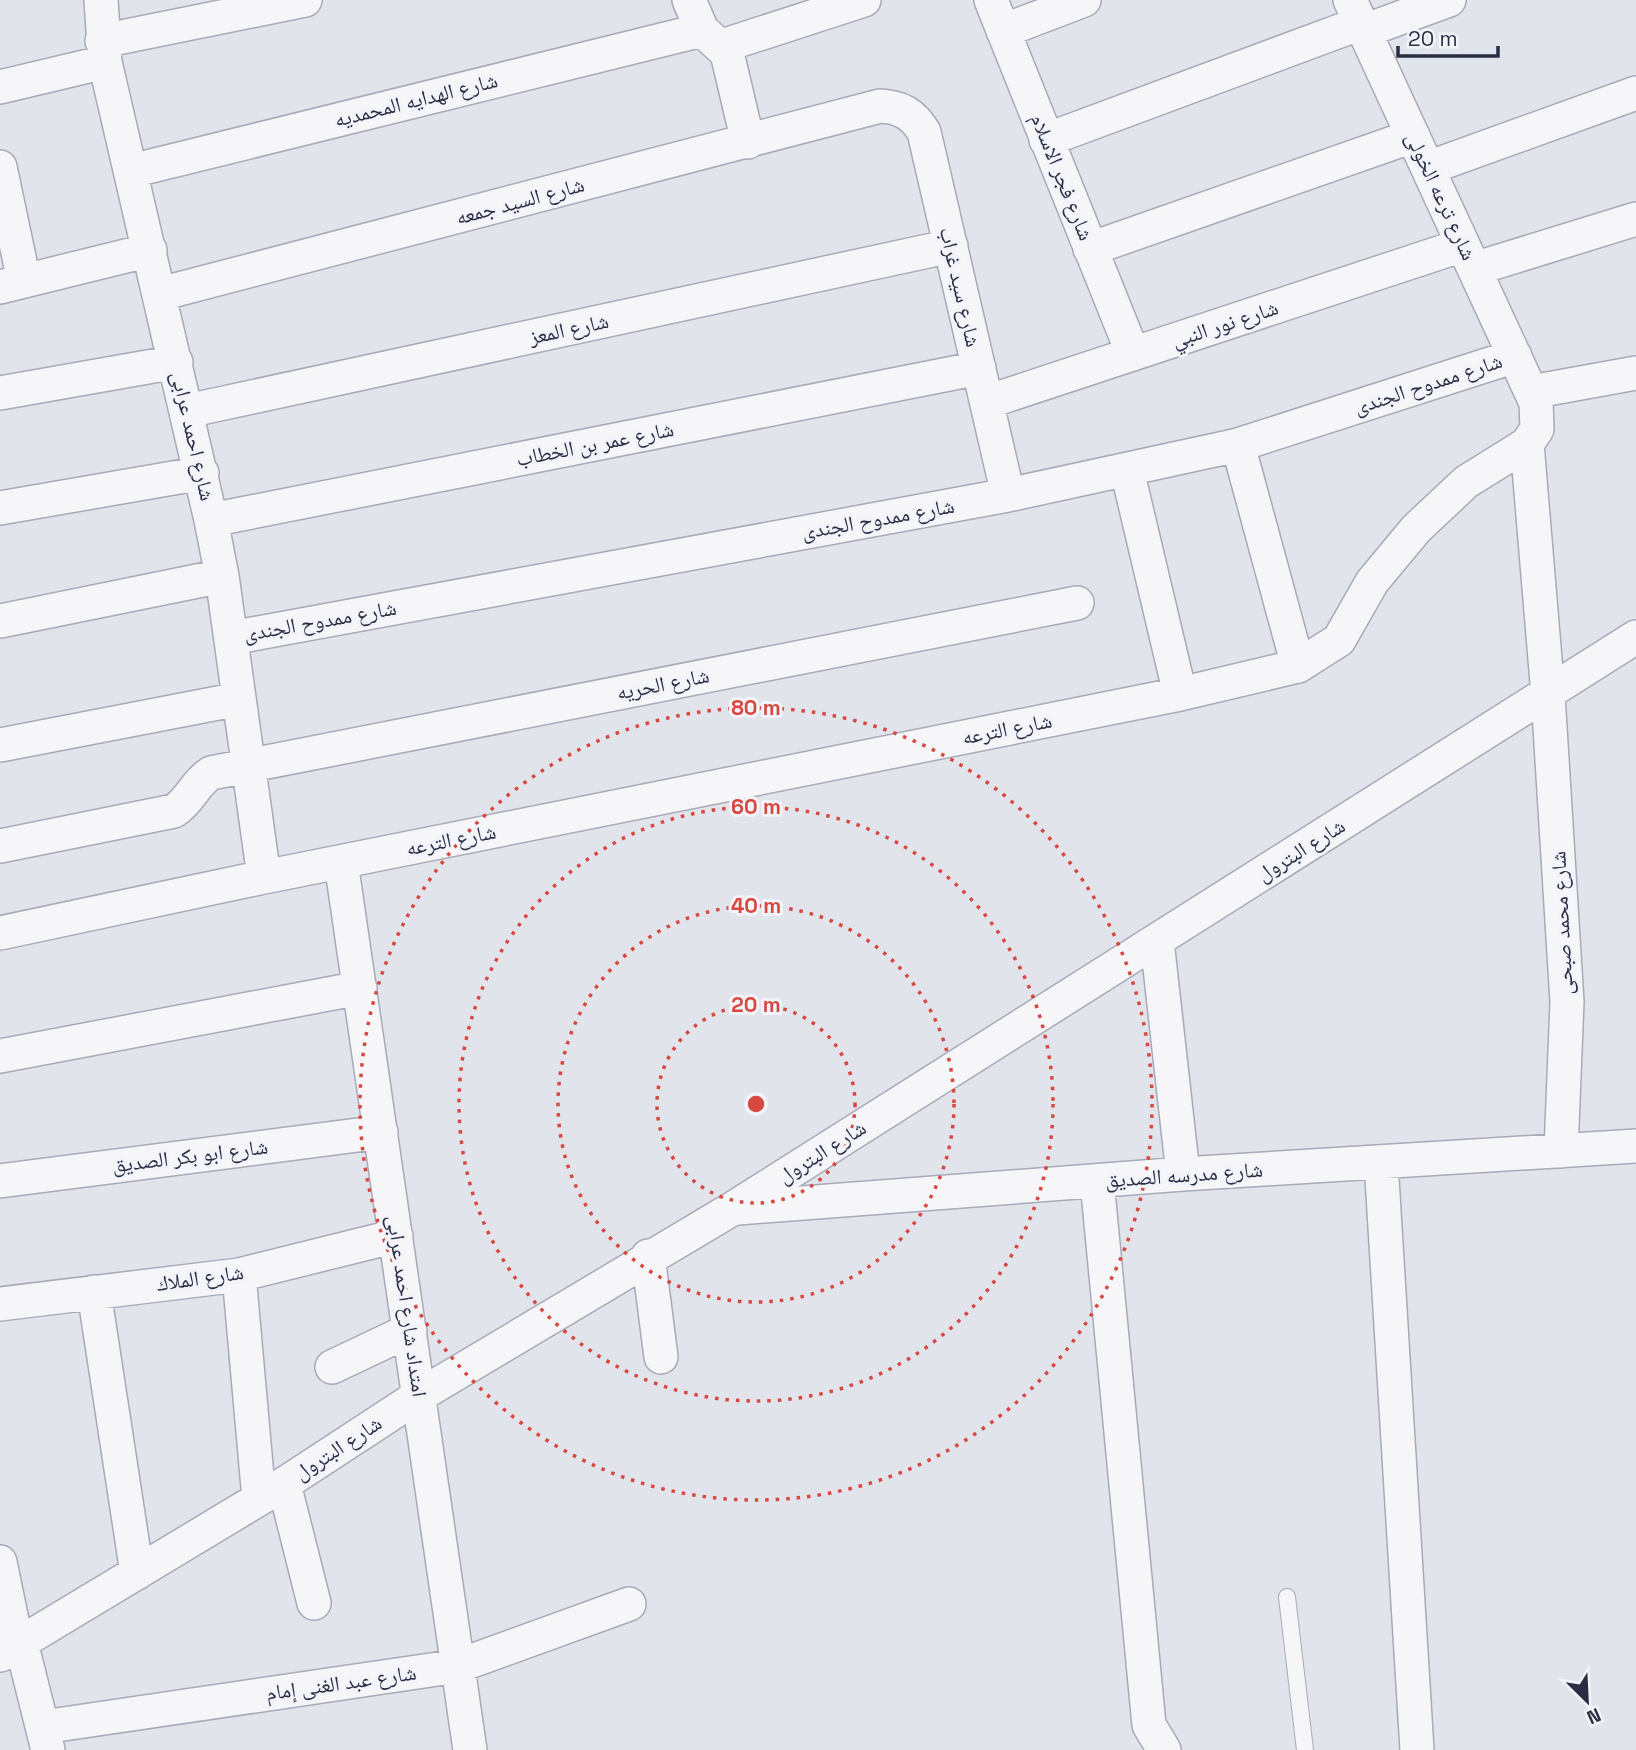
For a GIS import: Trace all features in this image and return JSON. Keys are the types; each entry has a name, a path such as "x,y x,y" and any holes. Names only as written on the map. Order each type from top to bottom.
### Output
{"street":[{"name":"شارع احمد عرابى","path":"101,0 104,51 202,473 222,576 264,877"},
{"path":"0,87 104,51 304,0"},
{"name":"شارع الهدايه المحمديه","path":"131,171 704,25 864,0"},
{"name":"شارع فجر الاسلام","path":"991,0 1133,354"},
{"path":"1003,31 1084,0"},
{"path":"1046,140 1358,18 1449,0"},
{"name":"شارع ترعه الخولى","path":"1358,18 1531,392"},
{"path":"704,25 729,61 748,142"},
{"path":"1428,168 1636,93"},
{"name":"شارع السيد جمعه","path":"160,295 880,106"},
{"name":"شارع سيد غراب","path":"880,106 906,112 924,132 1008,495"},
{"path":"1090,249 1413,136"},
{"path":"0,167 12,284 149,250"},
{"name":"شارع نور النبي","path":"987,402 1133,354 1469,257 1636,219"},
{"name":"شارع المعز","path":"187,411 951,246"},
{"name":"شارع ممدوح الجندى","path":"231,638 1008,495 1127,470 1238,445 1515,356"},
{"path":"0,393 176,362"},
{"name":"شارع عمر بن الخطاب","path":"211,520 979,368"},
{"path":"1548,695 1527,444 1537,429 1536,403 1531,392 1636,373"},
{"name":"شارع الترعه","path":"0,933 264,877 1180,694 1297,666 1339,640 1371,582 1416,528 1466,482 1527,444"},
{"path":"1238,445 1297,666"},
{"path":"1127,470 1180,694"},
{"path":"0,509 202,473"},
{"path":"0,621 222,576"},
{"name":"شارع الحريه","path":"248,764 1077,603"},
{"name":"شارع البترول","path":"13,1647 271,1492 420,1395 648,1256 732,1209 1636,637"},
{"name":"شارع محمد صبحى","path":"1548,695 1567,1002 1561,1151"},
{"path":"0,745 239,699"},
{"path":"0,846 174,811 191,796 197,782 211,773 248,764"},
{"name":"امتداد شارع احمد عرابى","path":"341,862 470,1750"},
{"path":"1157,941 1183,1174"},
{"path":"0,1056 360,988"},
{"name":"شارع ابو بكر الصديق","path":"0,1181 381,1132"},
{"name":"شارع مدرسه الصديق","path":"732,1209 1183,1174 1636,1146"},
{"path":"1381,1162 1417,1750"},
{"path":"1097,1181 1149,1726 1164,1750"},
{"name":"شارع الملاك","path":"0,1304 239,1275 396,1236"},
{"path":"648,1256 661,1357"},
{"path":"239,1275 271,1492 314,1603"},
{"path":"94,1292 136,1573"},
{"path":"332,1367 410,1330"},
{"path":"0,1562 13,1647 46,1738"},
{"name":"شارع عبد الغنى إمام","path":"46,1738 458,1666 629,1604"}],"lane":[{"path":"1287,1597 1305,1750"}]}
